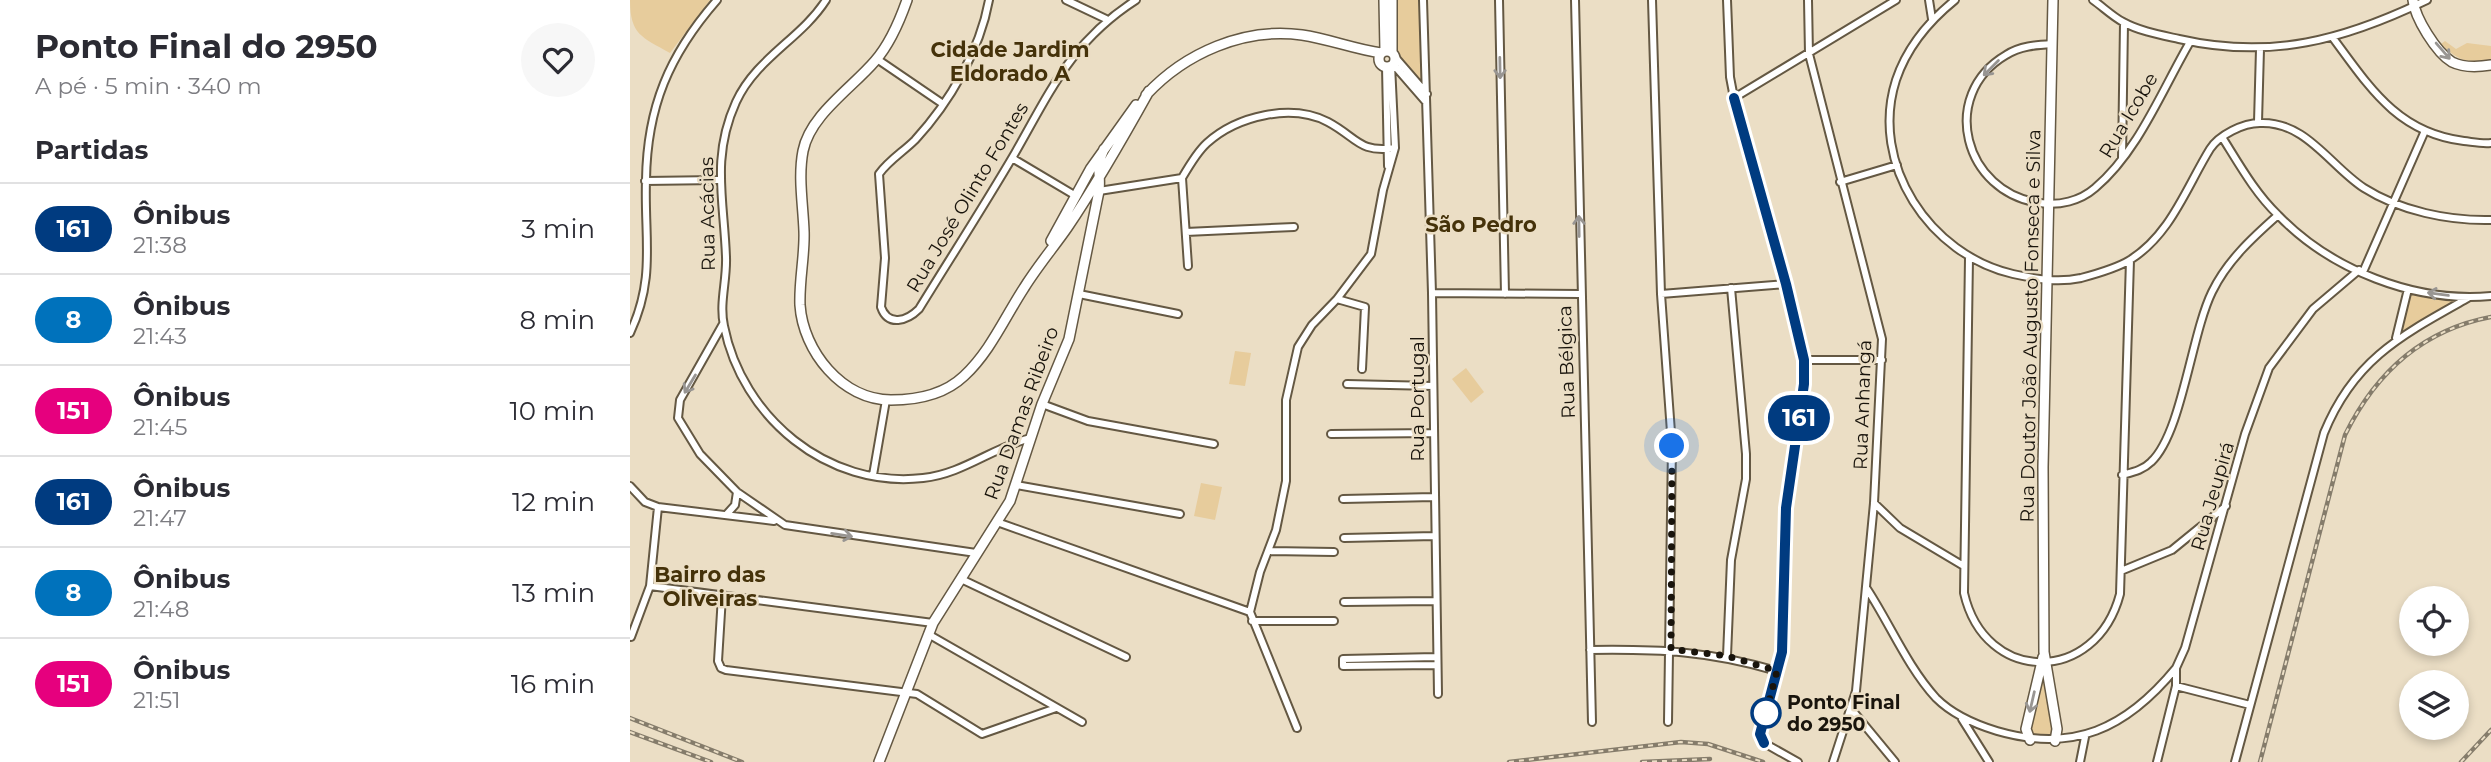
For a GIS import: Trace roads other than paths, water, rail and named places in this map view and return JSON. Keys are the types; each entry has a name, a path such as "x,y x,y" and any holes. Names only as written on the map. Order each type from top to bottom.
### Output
{"street":[{"path":"630,333 640,312 648,279 649,234 645,181 650,127 660,89 676,53 717,0"},
{"name":"Rua Acácias","path":"826,0 816,16 751,75 738,98 723,136 719,180 726,258 723,324 740,374 768,417 807,450 849,471 920,479 936,476 1031,438"},
{"path":"906,0 877,60 814,127 803,151 800,179 804,251 800,307 810,340 829,372 853,390 886,400 914,400 940,392 963,377 985,350 1045,256 1076,196 1120,124 1149,91 1191,58 1210,48 1252,36 1298,34 1388,59 1427,94"},
{"name":"Rua José Olinto Fontes","path":"989,0 970,57 943,104 915,140 879,174 885,258 881,307 889,318 899,321 911,317 919,309 1012,158 1056,78 1106,19 1136,0"},
{"path":"1066,0 1106,19"},
{"path":"1297,728 1250,612 1259,572 1269,551 1286,481 1286,401 1298,347 1312,325 1338,299 1371,254 1388,168 1395,148 1384,0"},
{"path":"1388,168 1388,59 1392,0"},
{"name":"Rua Portugal","path":"1423,0 1432,293 1438,694"},
{"path":"1499,0 1505,294"},
{"name":"Rua Bélgica","path":"1575,0 1592,722"},
{"path":"1652,0 1661,294 1672,446 1668,722"},
{"path":"1727,0 1730,77 1734,98 1786,284 1804,360 1804,384 1786,508 1782,652 1760,734 1764,743 1798,762"},
{"name":"Rua Anhangá","path":"1808,0 1809,54 1840,182 1879,320 1882,360 1874,503 1852,710 1833,762"},
{"path":"1734,98 1896,0"},
{"path":"1929,0 1940,13"},
{"path":"1929,0 1932,19"},
{"path":"1955,0 1932,19 1905,58 1895,82 1891,108 1897,165 1912,201 1927,223 1969,258 1998,271 2046,281 2081,277 2130,260 2175,213 2210,149 2222,137 2258,122 2291,129 2311,142 2361,186 2393,203 2451,218 2491,220"},
{"name":"Rua Doutor João Augusto Fonseca e Silva","path":"2030,740 2026,729 2044,652 2046,281 2051,205 2053,0"},
{"path":"2093,0 2124,23 2190,42 2260,49 2333,38 2413,3 2427,0"},
{"path":"2413,3 2436,44 2452,62 2472,67 2491,65"},
{"path":"2122,160 2124,23"},
{"path":"2333,38 2380,99 2424,133 2456,140 2491,143"},
{"name":"Rua Icobe","path":"2052,44 2019,49 1992,66 1973,92 1966,123 1968,144 1991,181 2017,198 2051,205 2088,194 2122,160 2190,42"},
{"path":"2258,122 2260,49"},
{"path":"1388,59 1427,103"},
{"path":"877,60 943,104"},
{"path":"1045,256 1068,227 1149,91"},
{"path":"1188,266 1182,178 1205,144 1240,122 1263,116 1306,115 1326,121 1369,150 1395,148"},
{"name":"Rua Jeupirá","path":"2157,762 2176,686 2176,668 2185,648 2245,434 2269,368 2313,309 2361,271 2424,133"},
{"path":"2222,137 2277,215 2314,245 2361,271 2408,289 2468,298 2491,296"},
{"path":"1098,175 1097,167 1104,149"},
{"path":"1012,158 1076,196 1078,200 1068,227"},
{"path":"1840,182 1897,165"},
{"name":"Rua Damas Ribeiro","path":"879,762 933,623 997,522 1016,485 1042,404 1066,347 1099,191 1098,175"},
{"path":"1099,191 1182,178"},
{"path":"645,181 719,180"},
{"path":"2122,475 2139,471 2152,461 2165,442 2198,326 2211,293 2231,262 2277,215"},
{"path":"1186,232 1294,227"},
{"path":"1969,258 1962,565 1965,600 1981,633 2010,655 2043,663 2078,654 2104,632 2115,615 2120,594 2130,260"},
{"path":"1661,294 1786,284"},
{"path":"1727,656 1731,560 1746,479 1731,288"},
{"path":"2396,338 2408,289"},
{"path":"1432,293 1580,294"},
{"path":"1079,294 1178,314"},
{"path":"2235,762 2334,408 2360,372 2396,338 2468,298"},
{"path":"1338,299 1365,307 1362,369"},
{"path":"723,324 680,400 678,418 700,454 737,492 776,521"},
{"path":"1804,360 1882,360"},
{"path":"1347,384 1433,386"},
{"path":"873,475 886,400"},
{"path":"1042,404 1088,421 1214,444"},
{"path":"1331,434 1434,433"},
{"path":"1016,485 1180,514"},
{"path":"630,486 645,502 658,507 776,521 796,527 976,553"},
{"path":"726,515 734,505 737,492"},
{"path":"1343,499 1434,497"},
{"path":"1874,503 1900,528 1962,565"},
{"path":"2121,571 2172,550 2226,506"},
{"path":"631,637 650,586 658,507"},
{"path":"997,522 1250,612"},
{"path":"1344,538 1434,536"},
{"path":"1269,551 1334,552"},
{"path":"961,579 1126,657"},
{"path":"650,586 933,623"},
{"path":"1866,587 1916,671 1937,698 1962,718 1989,762"},
{"path":"722,596 718,661 721,668 726,670 880,691 907,691 917,694 982,734 1056,708"},
{"path":"1344,602 1435,601"},
{"path":"1252,621 1334,621"},
{"path":"928,634 1082,722"},
{"path":"1590,650 1671,649 1727,656 1777,671"},
{"path":"1436,657 1343,659 1343,666 1436,665"},
{"name":"Rua Doutor João Augusto Fonseca e Silva","path":"2043,663 2057,729 2055,741"},
{"path":"1962,718 2030,740 2055,741 2085,737 2143,704 2176,668"},
{"path":"2176,686 2250,705"},
{"path":"1852,710 1895,762"},
{"path":"2080,762 2085,737"}],"railway":[{"path":"2260,762 2345,435 2371,393 2403,358 2443,332 2491,317"},
{"path":"630,718 742,762"},
{"path":"2461,762 2491,730"},
{"path":"630,732 711,762"},
{"path":"1509,762 1681,742 1708,744 1763,762"},
{"path":"1642,762 1710,759"}],"place":[{"name":"Ponto Final do 2950","path":"1766,713"}],"district":[{"name":"Cidade Jardim Eldorado A","path":"1010,62"},
{"name":"São Pedro","path":"1481,225"},
{"name":"Bairro das Oliveiras","path":"710,587"}]}
